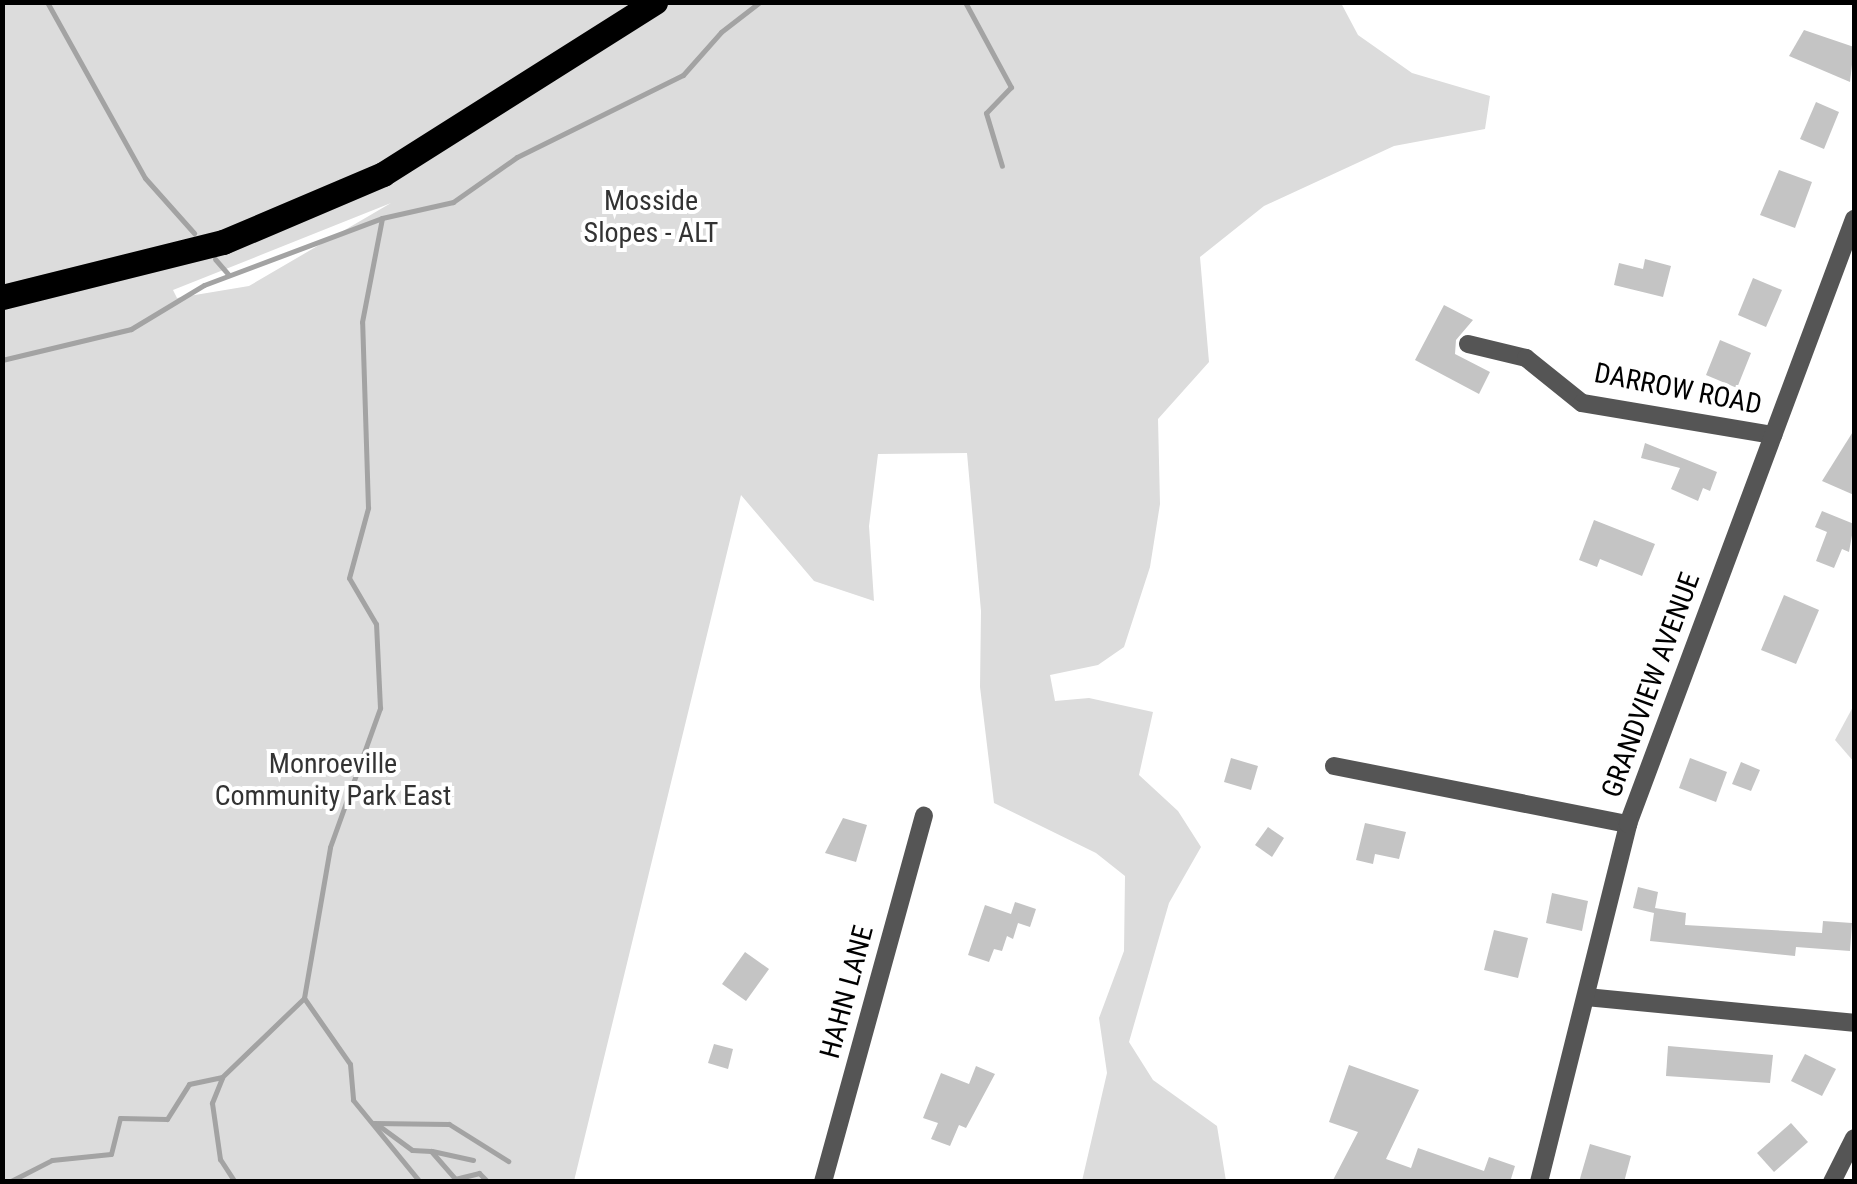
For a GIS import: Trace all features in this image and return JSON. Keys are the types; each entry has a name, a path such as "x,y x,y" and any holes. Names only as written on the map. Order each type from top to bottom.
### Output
{"main road":[{"path":"2,297 223,242 383,174 655,2"}],"street":[{"name":"GRANDVIEW AVENUE","path":"1539,1182 1628,824 1854,219"},
{"name":"DARROW ROAD","path":"1468,344 1526,358 1582,403 1773,435"},
{"path":"1334,766 1628,824"},
{"name":"HAHN LANE","path":"823,1182 924,816"},
{"path":"1586,997 1854,1023"},
{"path":"1832,1182 1854,1138"}],"green space":[{"path":"2,3 1341,3 1358,35 1412,73 1490,96 1485,129 1394,146 1264,206 1200,257 1209,362 1158,419 1160,504 1150,567 1124,647 1098,665 1050,675 1055,701 1089,698 1153,712 1139,775 1178,811 1201,847 1169,903 1129,1042 1153,1080 1217,1126 1226,1181 1082,1181 1107,1073 1099,1018 1124,951 1125,876 1096,853 994,803 980,687 981,611 967,453 878,454 869,526 874,601 814,581 741,495 574,1181 3,1181","holes":["391,203 249,286 177,298 173,290"]},
{"path":"1854,705 1854,762 1835,740"}],"building":[{"path":"1804,30 1854,47 1850,82 1789,56"},
{"path":"1816,102 1839,112 1824,149 1800,139"},
{"path":"1779,170 1812,182 1795,228 1760,215"},
{"path":"1645,259 1671,266 1663,297 1614,285 1619,263 1643,269"},
{"path":"1753,278 1782,290 1766,327 1738,315"},
{"path":"1444,305 1473,320 1456,340 1455,354 1490,372 1479,394 1415,360"},
{"path":"1720,340 1751,353 1737,388 1706,375"},
{"path":"1854,430 1854,495 1822,481"},
{"path":"1645,443 1717,472 1710,491 1703,488 1698,501 1671,489 1680,468 1641,458"},
{"path":"1822,511 1854,524 1849,552 1842,549 1834,568 1816,561 1827,532 1815,527"},
{"path":"1594,520 1655,544 1642,576 1600,559 1597,567 1579,560"},
{"path":"1784,595 1819,610 1796,664 1761,650"},
{"path":"1231,758 1258,766 1251,790 1224,782"},
{"path":"1690,758 1727,772 1716,802 1679,788"},
{"path":"1741,762 1760,770 1751,791 1732,784"},
{"path":"843,818 867,825 856,862 825,853"},
{"path":"1365,823 1406,832 1399,859 1375,854 1373,864 1356,860"},
{"path":"1268,827 1284,838 1272,857 1255,845"},
{"path":"1638,887 1658,892 1655,908 1686,913 1685,925 1822,933 1823,921 1852,923 1850,951 1796,947 1795,956 1650,941 1654,913 1633,908"},
{"path":"1552,893 1588,901 1582,931 1546,923"},
{"path":"1015,902 1036,909 1030,927 1018,923 1013,939 1007,936 1002,951 994,949 989,962 968,955 985,905 1011,914"},
{"path":"1494,930 1528,938 1518,978 1484,970"},
{"path":"745,952 769,969 746,1001 722,984"},
{"path":"714,1044 733,1049 728,1069 708,1063"},
{"path":"1668,1046 1773,1055 1770,1083 1666,1076"},
{"path":"1805,1054 1836,1069 1822,1096 1791,1081"},
{"path":"1349,1065 1419,1090 1386,1159 1411,1168 1418,1148 1484,1171 1489,1157 1515,1166 1510,1182 1332,1182 1358,1132 1329,1122"},
{"path":"976,1066 995,1074 966,1128 959,1125 950,1146 931,1139 938,1123 923,1118 941,1073 969,1084"},
{"path":"1791,1123 1808,1142 1774,1172 1757,1153"},
{"path":"1590,1144 1631,1156 1624,1182 1579,1182"}],"waterway":[{"path":"47,2 145,178 194,233"},
{"path":"2,360 131,329 204,285 382,218 453,202 517,157 683,75 721,32 760,2"},
{"path":"965,2 1011,87 986,113 1002,166"},
{"path":"9,1182 52,1160 111,1154 120,1118 167,1119 189,1084 222,1077 304,998 330,847 380,708 376,624 349,578 368,508 362,322 382,218"},
{"path":"215,259 229,275"},
{"path":"304,998 350,1064 353,1100 420,1182"},
{"path":"222,1078 212,1103 220,1159 235,1182"},
{"path":"373,1123 449,1124 508,1161"},
{"path":"378,1125 412,1150 431,1151 455,1179 479,1173 488,1182"},
{"path":"432,1151 473,1160"}],"park label":[{"name":"Mosside Slopes - ALT","path":"651,217"},
{"name":"Monroeville Community Park East","path":"333,780"}]}
